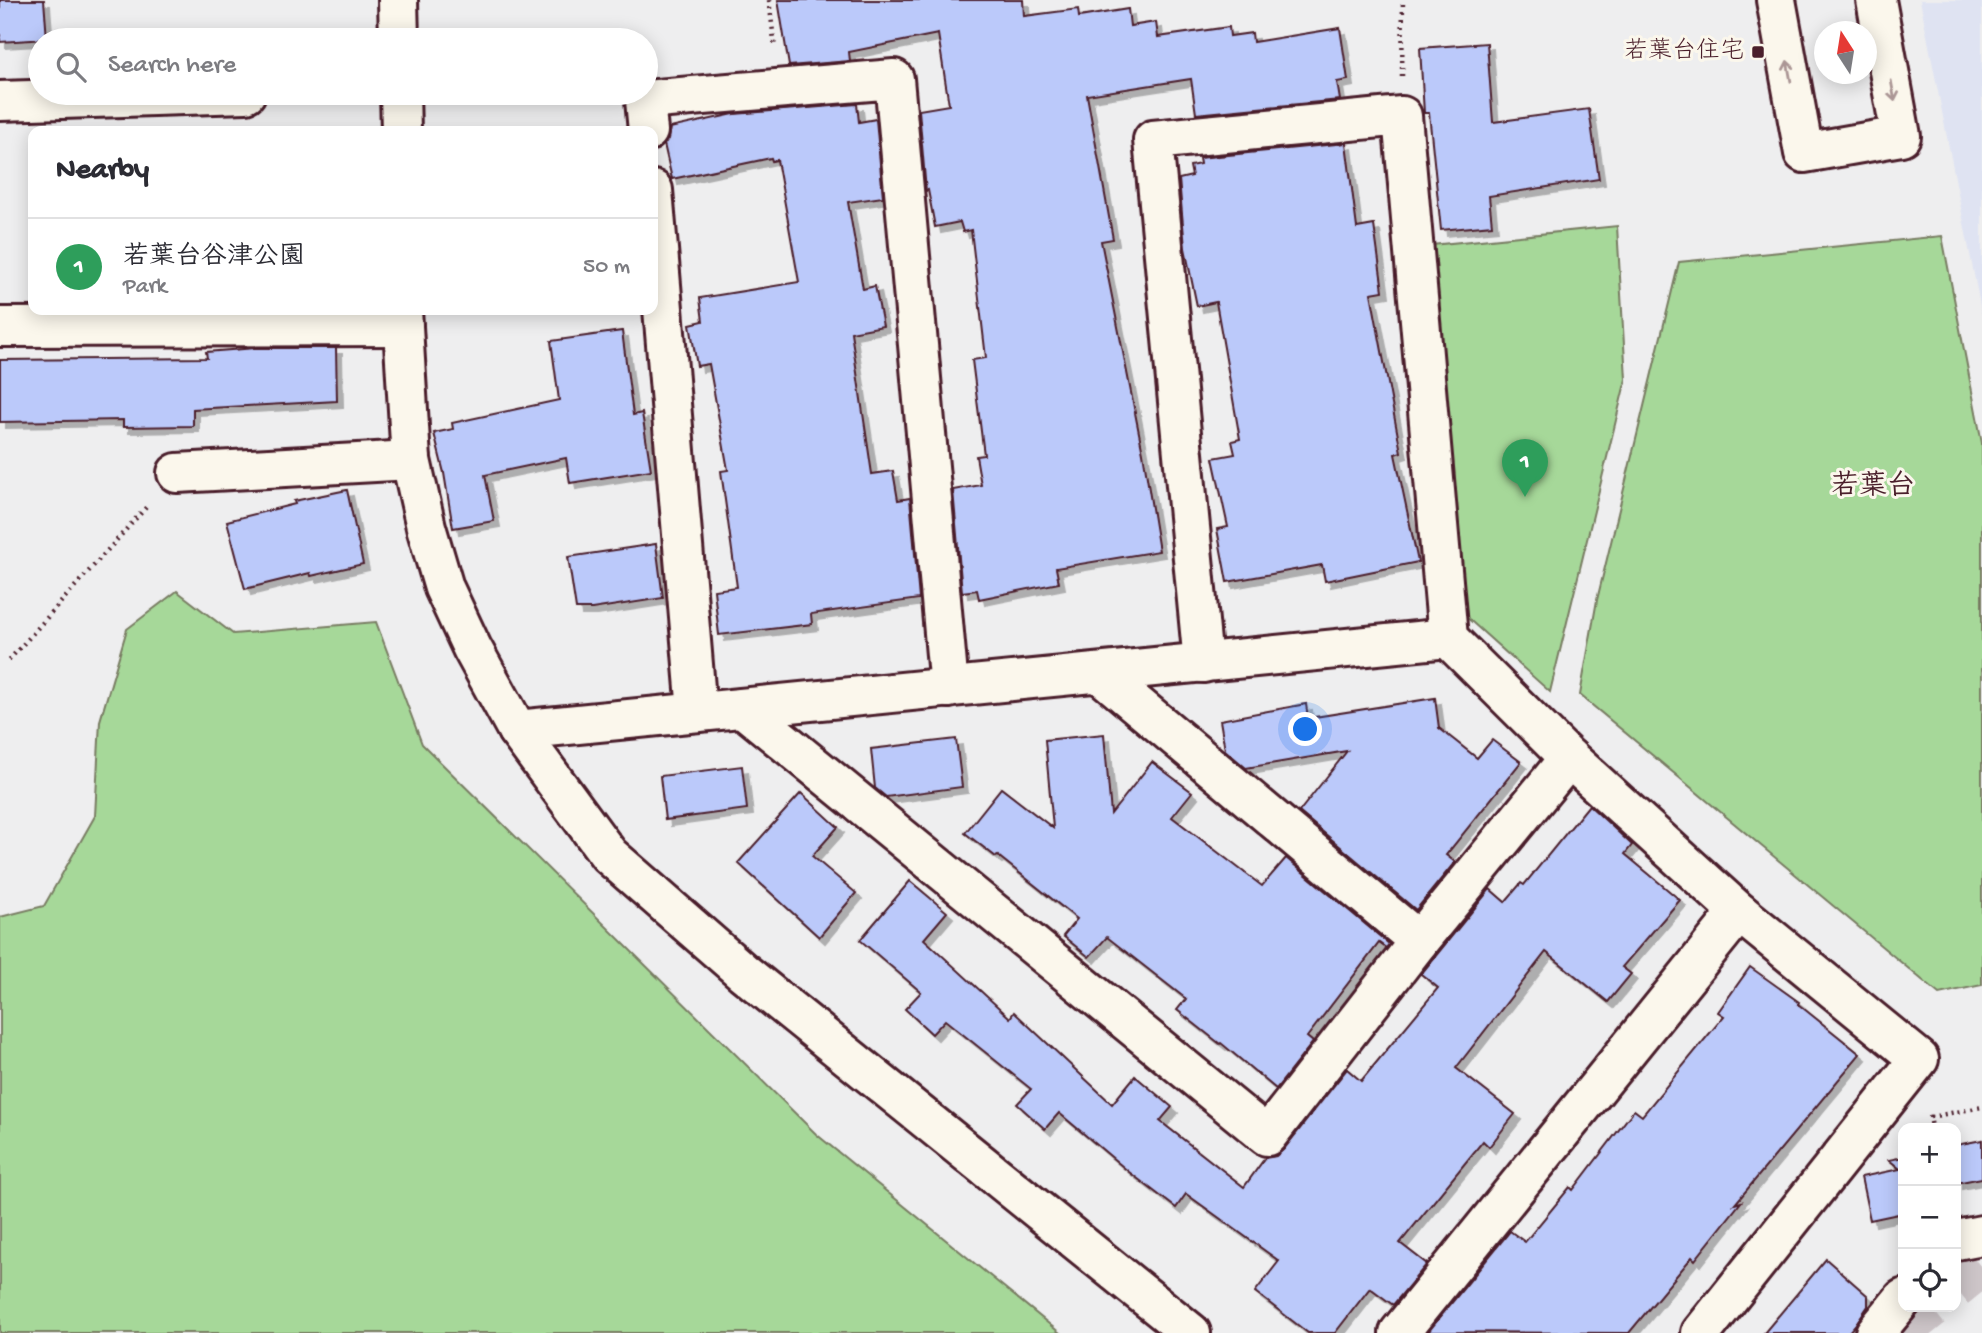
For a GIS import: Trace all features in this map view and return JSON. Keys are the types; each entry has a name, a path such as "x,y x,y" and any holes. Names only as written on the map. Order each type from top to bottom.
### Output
{"street":[{"path":"398,0 399,28"},
{"path":"1776,0 1804,153 1901,136 1877,0"},
{"path":"658,99 894,79 949,688"},
{"path":"0,101 28,100"},
{"path":"400,105 401,126"},
{"path":"645,105 648,126"},
{"path":"1203,663 1153,140 1402,116 1448,638 1569,758 1740,912 1919,1059 1701,1333"},
{"path":"658,249 697,712"},
{"path":"0,327 402,318 411,460 426,527 444,588 472,648 517,730 609,855 743,972 1191,1333"},
{"path":"177,473 411,460"},
{"path":"517,730 1448,638"},
{"path":"1100,673 1419,941"},
{"path":"743,708 1266,1136 1419,941 1569,758"},
{"path":"1399,1333 1740,912"},
{"path":"1961,1239 1982,1235"},
{"path":"1875,1333 1898,1305"}],"path":[{"path":"1402,116 1403,0"},
{"path":"9,660 177,473"},
{"path":"1930,1116 1982,1107"}],"shaded area":[{"path":"1920,0 1982,0 1982,315"}],"green space":[{"path":"1617,226 1626,379 1550,692 1463,614 1432,245"},
{"path":"1942,236 1982,443 1982,985 1939,994 1580,695 1597,600 1679,262"},
{"path":"177,591 233,634 376,622 422,744 816,1134 1060,1333 0,1333 0,917 44,906 95,816 100,721 127,629"}],"building":[{"path":"0,0 44,0 46,28 28,28 28,40 0,42"},
{"path":"778,0 1023,0 1024,16 1078,9 1079,17 1128,9 1130,26 1156,22 1158,37 1229,27 1230,36 1252,33 1253,42 1340,28 1348,80 1337,82 1340,100 1196,114 1191,79 1087,95 1113,239 1101,241 1143,453 1159,551 1056,568 1059,583 979,599 977,590 962,592 953,490 981,485 976,456 984,455 972,360 986,358 971,230 963,232 960,222 935,227 928,190 926,191 919,110 949,105 938,34 849,52 850,61 789,66"},
{"path":"1487,43 1493,122 1589,109 1599,179 1489,196 1492,225 1441,230 1429,113 1424,113 1420,48"},
{"path":"857,104 859,122 876,119 883,197 848,202 863,289 875,286 883,326 851,332 872,474 893,471 898,500 910,498 919,599 811,614 812,624 719,635 714,590 737,587 721,471 728,470 709,364 697,366 690,324 703,321 700,298 799,282 777,160 772,161 771,158 672,179 664,144 670,128 734,114"},
{"path":"1346,143 1357,228 1374,225 1383,291 1371,293 1401,452 1395,454 1418,562 1325,581 1322,565 1227,582 1217,529 1228,527 1213,458 1235,454 1232,441 1240,439 1216,302 1197,306 1185,248 1179,179 1192,176 1190,166 1200,164 1199,158"},
{"path":"622,331 633,415 642,413 651,470 570,483 566,458 485,475 494,521 453,528 434,433 453,429 452,423 559,400 551,341"},
{"path":"256,348 336,348 337,401 193,409 193,426 123,427 123,420 0,422 0,360 207,358 206,352"},
{"path":"347,490 363,564 311,576 310,573 245,589 227,521 295,504 294,501"},
{"path":"656,544 663,598 576,609 568,557"},
{"path":"1435,698 1439,728 1477,758 1492,740 1521,762 1446,855 1455,862 1416,910 1299,812 1347,751 1246,768 1225,750 1220,720 1306,704 1308,718"},
{"path":"1104,734 1111,814 1152,762 1192,792 1172,817 1262,886 1286,858 1389,944 1386,948 1379,943 1307,1037 1313,1042 1276,1089 1177,1010 1186,999 1107,937 1089,957 1063,936 1077,919 965,833 1001,788 1053,828 1045,740"},
{"path":"956,739 962,787 886,797 875,788 871,749"},
{"path":"742,766 747,809 665,820 660,776"},
{"path":"801,793 838,827 812,856 856,893 819,937 738,863"},
{"path":"1589,805 1632,845 1625,854 1680,900 1622,967 1631,974 1608,1002 1546,952 1456,1068 1515,1114 1489,1147 1483,1141 1400,1243 1427,1264 1393,1305 1370,1288 1335,1333 1308,1333 1255,1292 1279,1261 1186,1194 1176,1208 1059,1113 1045,1129 1017,1104 1031,1089 945,1020 932,1034 905,1009 921,992 860,940 910,881 947,912 924,939 1010,1018 1014,1012 1112,1104 1135,1076 1172,1107 1160,1121 1244,1187 1265,1158 1276,1156 1284,1149 1347,1069 1361,1081 1438,988 1421,974 1490,889 1505,902 1521,883 1524,885"},
{"path":"1750,967 1799,1002 1798,1004 1860,1054 1735,1204 1741,1202 1695,1260 1692,1257 1629,1333 1428,1332 1510,1231 1525,1242 1570,1187 1573,1190 1634,1110 1642,1116 1724,1016 1718,1012"},
{"path":"1982,1140 1982,1178 1961,1182 1961,1144"},
{"path":"1898,1158 1898,1167 1889,1160"},
{"path":"1898,1169 1898,1214 1870,1220 1861,1177"},
{"path":"1826,1259 1868,1296 1868,1306 1855,1325 1848,1333 1764,1333"}],"tunnel":[{"path":"1961,1285 1982,1268"},
{"path":"1903,1333 1929,1312"}],"place":[{"name":"若葉台住宅","path":"1758,52"},
{"name":"若葉台谷津公園","path":"1525,497"}],"district":[{"name":"若葉台","path":"1873,487"}]}
